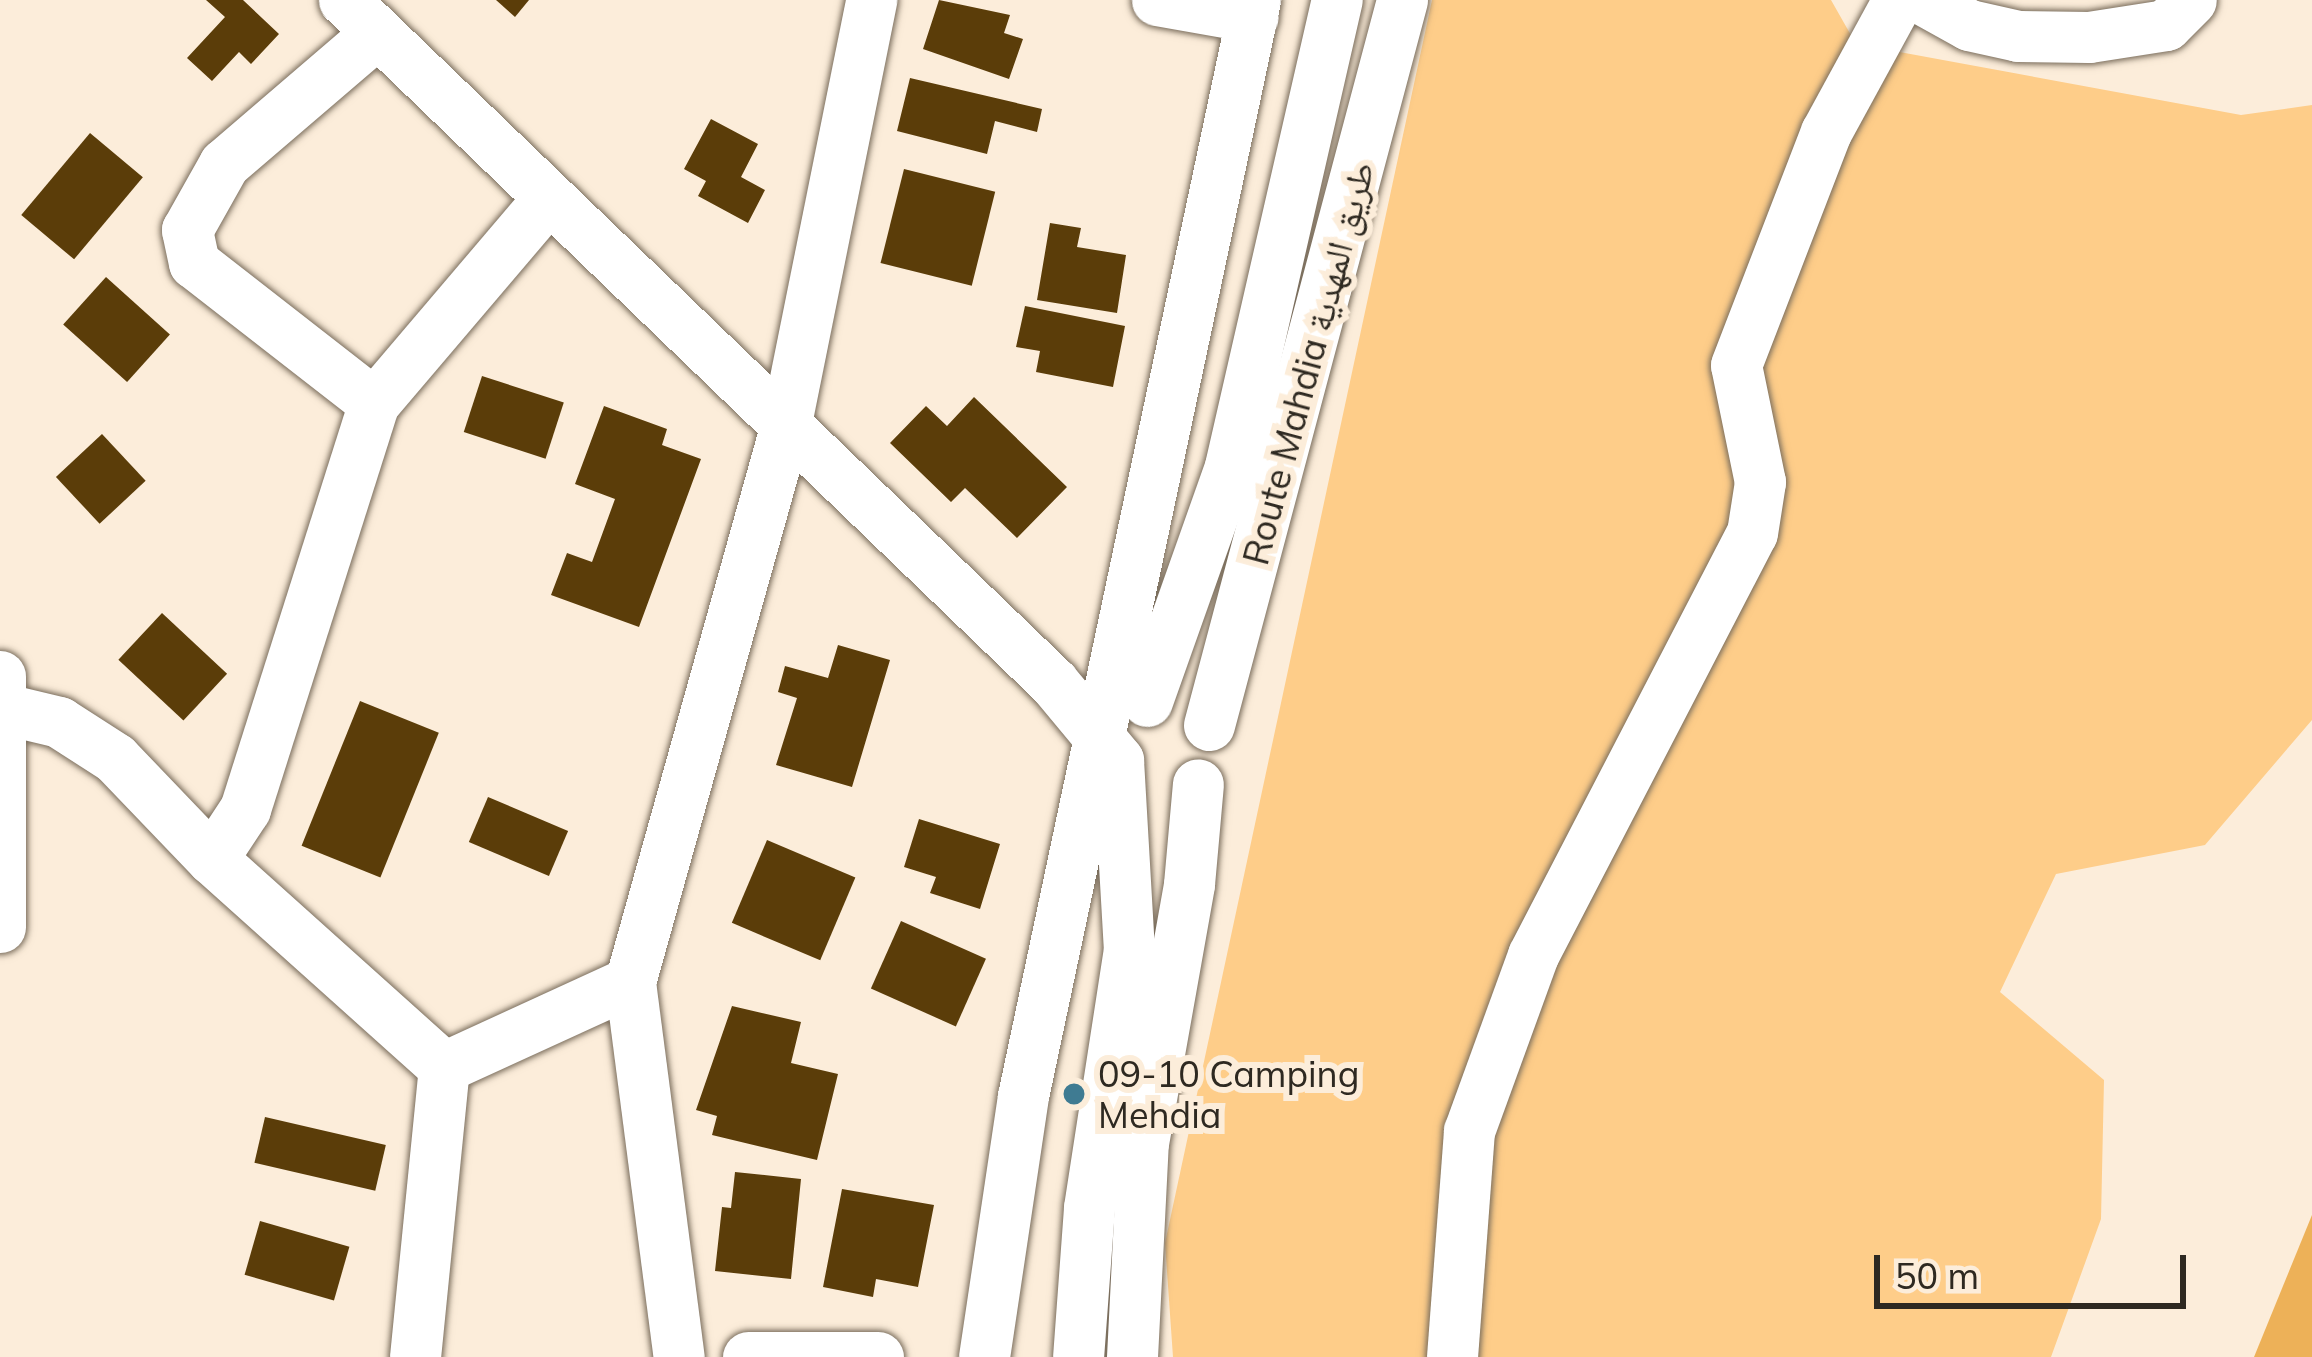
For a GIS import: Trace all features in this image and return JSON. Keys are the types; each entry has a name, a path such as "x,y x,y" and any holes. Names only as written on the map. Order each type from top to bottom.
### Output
{"street":[{"path":"679,1357 630,982 785,428 871,0"},
{"path":"983,1357 1023,1096 1120,721 1254,8 1157,0"},
{"name":"Route Mahdia طريق المهدية","path":"1078,1357 1089,1208 1130,949 1120,721 1230,466 1337,0"},
{"name":"Route Mahdia طريق المهدية","path":"1209,725 1402,0"},
{"path":"1452,1357 1469,1131 1533,956 1752,533 1760,482 1736,364 1826,132 1898,0"},
{"path":"1924,0 1970,25 2018,36 2089,37 2166,25 2191,0"},
{"path":"374,404 194,263 187,230 224,164 360,16 546,201 1053,682 1120,721 1151,795 1198,784"},
{"path":"212,859 245,809 374,404 546,201"},
{"path":"0,928 3,692 115,758 212,859 444,1066"},
{"path":"1120,721 1176,699 1209,725 1214,756 1198,784 1189,884 1143,1143 1132,1357"},
{"path":"444,1066 630,982"},
{"path":"415,1357 444,1066"},
{"path":"748,1357 878,1357"}],"shaded area":[{"path":"1432,0 1831,0 1856,44 2241,115 2312,105 2312,720 2205,845 2056,874 2000,992 2104,1080 2101,1219 2051,1357 1173,1357 1165,1243"},
{"path":"2312,1215 2312,1357 2254,1357"}],"building":[{"path":"206,0 243,0 279,34 251,64 239,52 212,81 187,58 225,17"},
{"path":"496,0 529,0 515,17"},
{"path":"939,0 1010,15 1004,33 1023,39 1009,79 923,49"},
{"path":"910,78 1042,109 1037,132 995,121 987,154 897,131"},
{"path":"711,119 758,144 741,177 765,190 748,223 698,196 706,181 684,169"},
{"path":"90,133 143,177 74,259 21,215"},
{"path":"904,169 995,192 972,286 881,263"},
{"path":"1050,223 1081,228 1077,247 1126,255 1117,313 1037,300"},
{"path":"106,277 170,335 127,382 63,325"},
{"path":"1025,306 1125,326 1113,387 1036,372 1040,351 1016,347"},
{"path":"482,376 564,403 546,459 464,432"},
{"path":"974,397 1067,487 1017,538 965,488 951,502 890,443 926,406 947,426"},
{"path":"604,406 667,429 662,445 701,459 639,627 551,595 567,553 592,562 615,499 575,484"},
{"path":"102,434 146,481 100,524 56,477"},
{"path":"162,613 227,674 183,721 118,660"},
{"path":"838,645 890,660 852,787 776,765 797,698 778,692 785,666 828,678"},
{"path":"360,701 439,733 380,877 302,846"},
{"path":"488,797 568,831 549,876 469,842"},
{"path":"919,819 1000,844 980,909 930,893 936,877 904,867"},
{"path":"767,840 855,878 820,960 732,923"},
{"path":"901,921 986,959 956,1026 871,989"},
{"path":"732,1006 801,1022 791,1063 838,1074 817,1160 712,1135 717,1116 696,1110"},
{"path":"265,1117 386,1145 375,1191 254,1163"},
{"path":"735,1172 801,1179 791,1279 715,1271 722,1207 731,1208"},
{"path":"842,1189 934,1205 918,1287 876,1279 873,1297 823,1287"},
{"path":"260,1221 349,1247 334,1300 245,1275"}],"place":[{"name":"09-10 Camping Mehdia","path":"1074,1094"}]}
